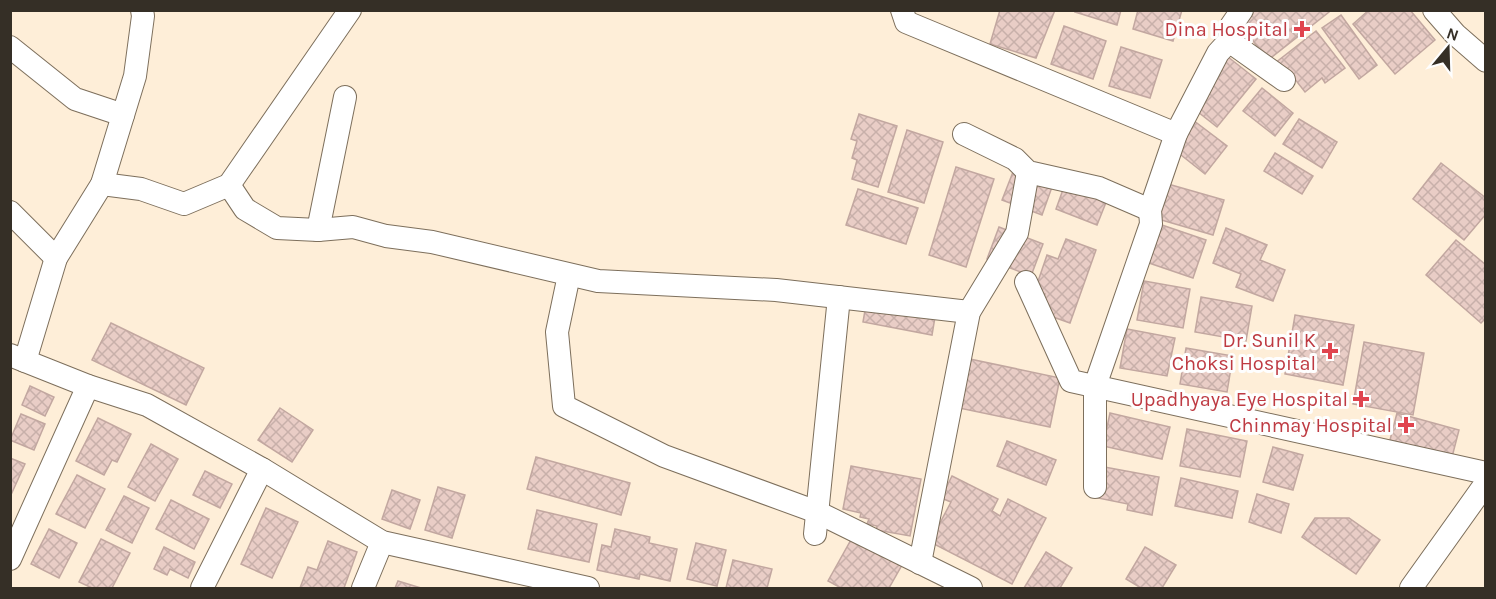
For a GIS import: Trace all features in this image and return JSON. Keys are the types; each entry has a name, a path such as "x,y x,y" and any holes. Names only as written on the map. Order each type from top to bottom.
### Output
{"street":[{"path":"142,10 135,76 102,184 56,258 18,358 88,386 147,405 262,469 382,542 500,578 588,588"},
{"path":"102,184 141,189 184,204 229,184 350,10"},
{"path":"902,10 906,22 1176,134"},
{"path":"1095,487 1095,386 1150,224 1150,210 1176,134 1218,53 1229,41 1231,26 1242,10"},
{"path":"1434,10 1455,34 1485,61"},
{"path":"1229,41 1284,80"},
{"path":"10,48 75,99 123,115"},
{"path":"318,230 345,97"},
{"path":"964,134 1015,159 1028,172 1099,188 1150,210"},
{"path":"920,563 969,312 1017,232 1028,172"},
{"path":"229,184 245,209 277,228 318,230 353,227 386,236 432,242 598,281 776,290 969,312"},
{"path":"10,212 56,258"},
{"path":"569,274 557,332 564,406 664,456 817,512 971,588"},
{"path":"1026,282 1071,381 1485,473"},
{"path":"815,534 840,297"},
{"path":"10,559 88,386"},
{"path":"202,588 262,469"},
{"path":"1411,588 1485,483"},
{"path":"363,588 382,542"}],"building":[{"path":"1000,10 1055,10 1036,58 990,44"},
{"path":"1076,10 1121,10 1117,25 1075,12"},
{"path":"1138,10 1182,10 1173,41 1133,29"},
{"path":"1245,10 1328,10 1329,12 1268,60 1235,18"},
{"path":"1369,10 1410,10 1435,40 1395,74 1353,24"},
{"path":"1341,15 1377,65 1359,79 1322,28"},
{"path":"1064,26 1106,41 1093,79 1051,64"},
{"path":"1316,31 1345,68 1325,83 1322,78 1305,92 1287,69 1275,63"},
{"path":"1121,47 1162,60 1150,98 1109,86"},
{"path":"1223,53 1256,79 1217,127 1184,101"},
{"path":"1262,88 1293,113 1275,136 1243,111"},
{"path":"859,114 897,126 878,187 852,179 857,160 852,158 857,141 851,139"},
{"path":"1189,117 1227,146 1205,174 1167,144"},
{"path":"1299,119 1337,142 1322,168 1283,144"},
{"path":"907,130 943,142 924,203 888,192"},
{"path":"1275,153 1313,176 1302,194 1264,171"},
{"path":"1441,163 1486,198 1486,214 1464,240 1413,199"},
{"path":"956,167 994,179 966,267 929,255"},
{"path":"1013,172 1052,187 1042,215 1002,200"},
{"path":"1065,184 1107,200 1097,225 1056,209"},
{"path":"1168,184 1224,200 1213,235 1158,219"},
{"path":"858,189 918,208 906,244 846,225"},
{"path":"1159,224 1206,240 1193,278 1146,262"},
{"path":"999,227 1043,244 1031,276 987,259"},
{"path":"1226,228 1267,245 1260,260 1285,270 1273,301 1236,287 1241,274 1213,263"},
{"path":"1066,239 1096,250 1070,323 1039,312 1045,294 1035,290 1047,255 1058,259"},
{"path":"1456,240 1486,265 1486,318 1481,323 1426,275"},
{"path":"1144,281 1190,289 1183,328 1137,320"},
{"path":"1201,297 1252,306 1246,341 1195,332"},
{"path":"867,299 936,311 932,335 863,322"},
{"path":"1295,315 1354,325 1343,385 1285,374"},
{"path":"111,323 204,368 186,405 92,360"},
{"path":"1127,329 1175,338 1167,376 1120,368"},
{"path":"1364,342 1424,353 1413,415 1353,404"},
{"path":"1186,348 1233,356 1227,392 1180,384"},
{"path":"970,359 1060,378 1050,427 959,408"},
{"path":"30,386 54,397 45,416 22,405"},
{"path":"280,408 313,430 292,462 258,440"},
{"path":"1110,413 1170,427 1162,459 1103,446"},
{"path":"1397,413 1459,430 1452,457 1390,440"},
{"path":"21,414 45,424 34,450 10,440"},
{"path":"98,418 131,434 117,462 112,460 104,475 76,461"},
{"path":"1187,429 1247,441 1240,477 1180,466"},
{"path":"1007,441 1056,460 1046,485 997,466"},
{"path":"151,444 178,459 155,501 128,487"},
{"path":"1273,447 1303,455 1293,490 1263,482"},
{"path":"536,457 630,483 621,515 527,489"},
{"path":"10,458 25,464 10,497"},
{"path":"851,466 921,479 910,536 876,530 877,526 867,524 869,519 860,517 861,513 843,509"},
{"path":"1099,466 1159,477 1152,515 1127,510 1128,504 1093,497"},
{"path":"205,471 232,484 220,508 193,495"},
{"path":"77,475 105,489 85,528 56,514"},
{"path":"952,476 998,499 992,511 1000,516 1008,499 1046,518 1012,584 930,542 951,502 941,498"},
{"path":"1181,478 1238,491 1232,518 1175,506"},
{"path":"438,487 465,495 452,538 425,530"},
{"path":"392,490 420,500 410,529 382,519"},
{"path":"1257,494 1289,504 1281,533 1249,522"},
{"path":"124,496 149,508 132,543 106,530"},
{"path":"171,500 209,519 194,549 156,529"},
{"path":"266,508 298,522 272,578 241,564"},
{"path":"537,510 597,524 589,562 528,549"},
{"path":"1315,518 1349,518 1380,540 1356,574 1302,537"},
{"path":"49,529 77,543 59,578 31,564"},
{"path":"615,529 650,537 649,543 677,549 670,581 640,574 639,579 597,570 602,545 611,547"},
{"path":"852,538 902,565 889,588 841,588 828,581"},
{"path":"101,539 130,553 112,588 92,588 79,582"},
{"path":"328,541 357,552 344,588 300,588 308,567 317,570"},
{"path":"696,543 726,550 717,586 687,579"},
{"path":"164,547 195,562 188,578 170,569 167,575 154,569"},
{"path":"1145,547 1176,565 1162,588 1141,588 1126,579"},
{"path":"1046,552 1072,568 1060,588 1024,588"},
{"path":"733,560 772,569 767,588 726,588"},
{"path":"398,581 421,588 395,588"}],"place":[{"name":"Dina Hospital","path":"1302,29"},
{"name":"Dr. Sunil K Choksi Hospital","path":"1330,351"},
{"name":"Upadhyaya Eye Hospital","path":"1361,399"},
{"name":"Chinmay Hospital","path":"1406,425"}]}
